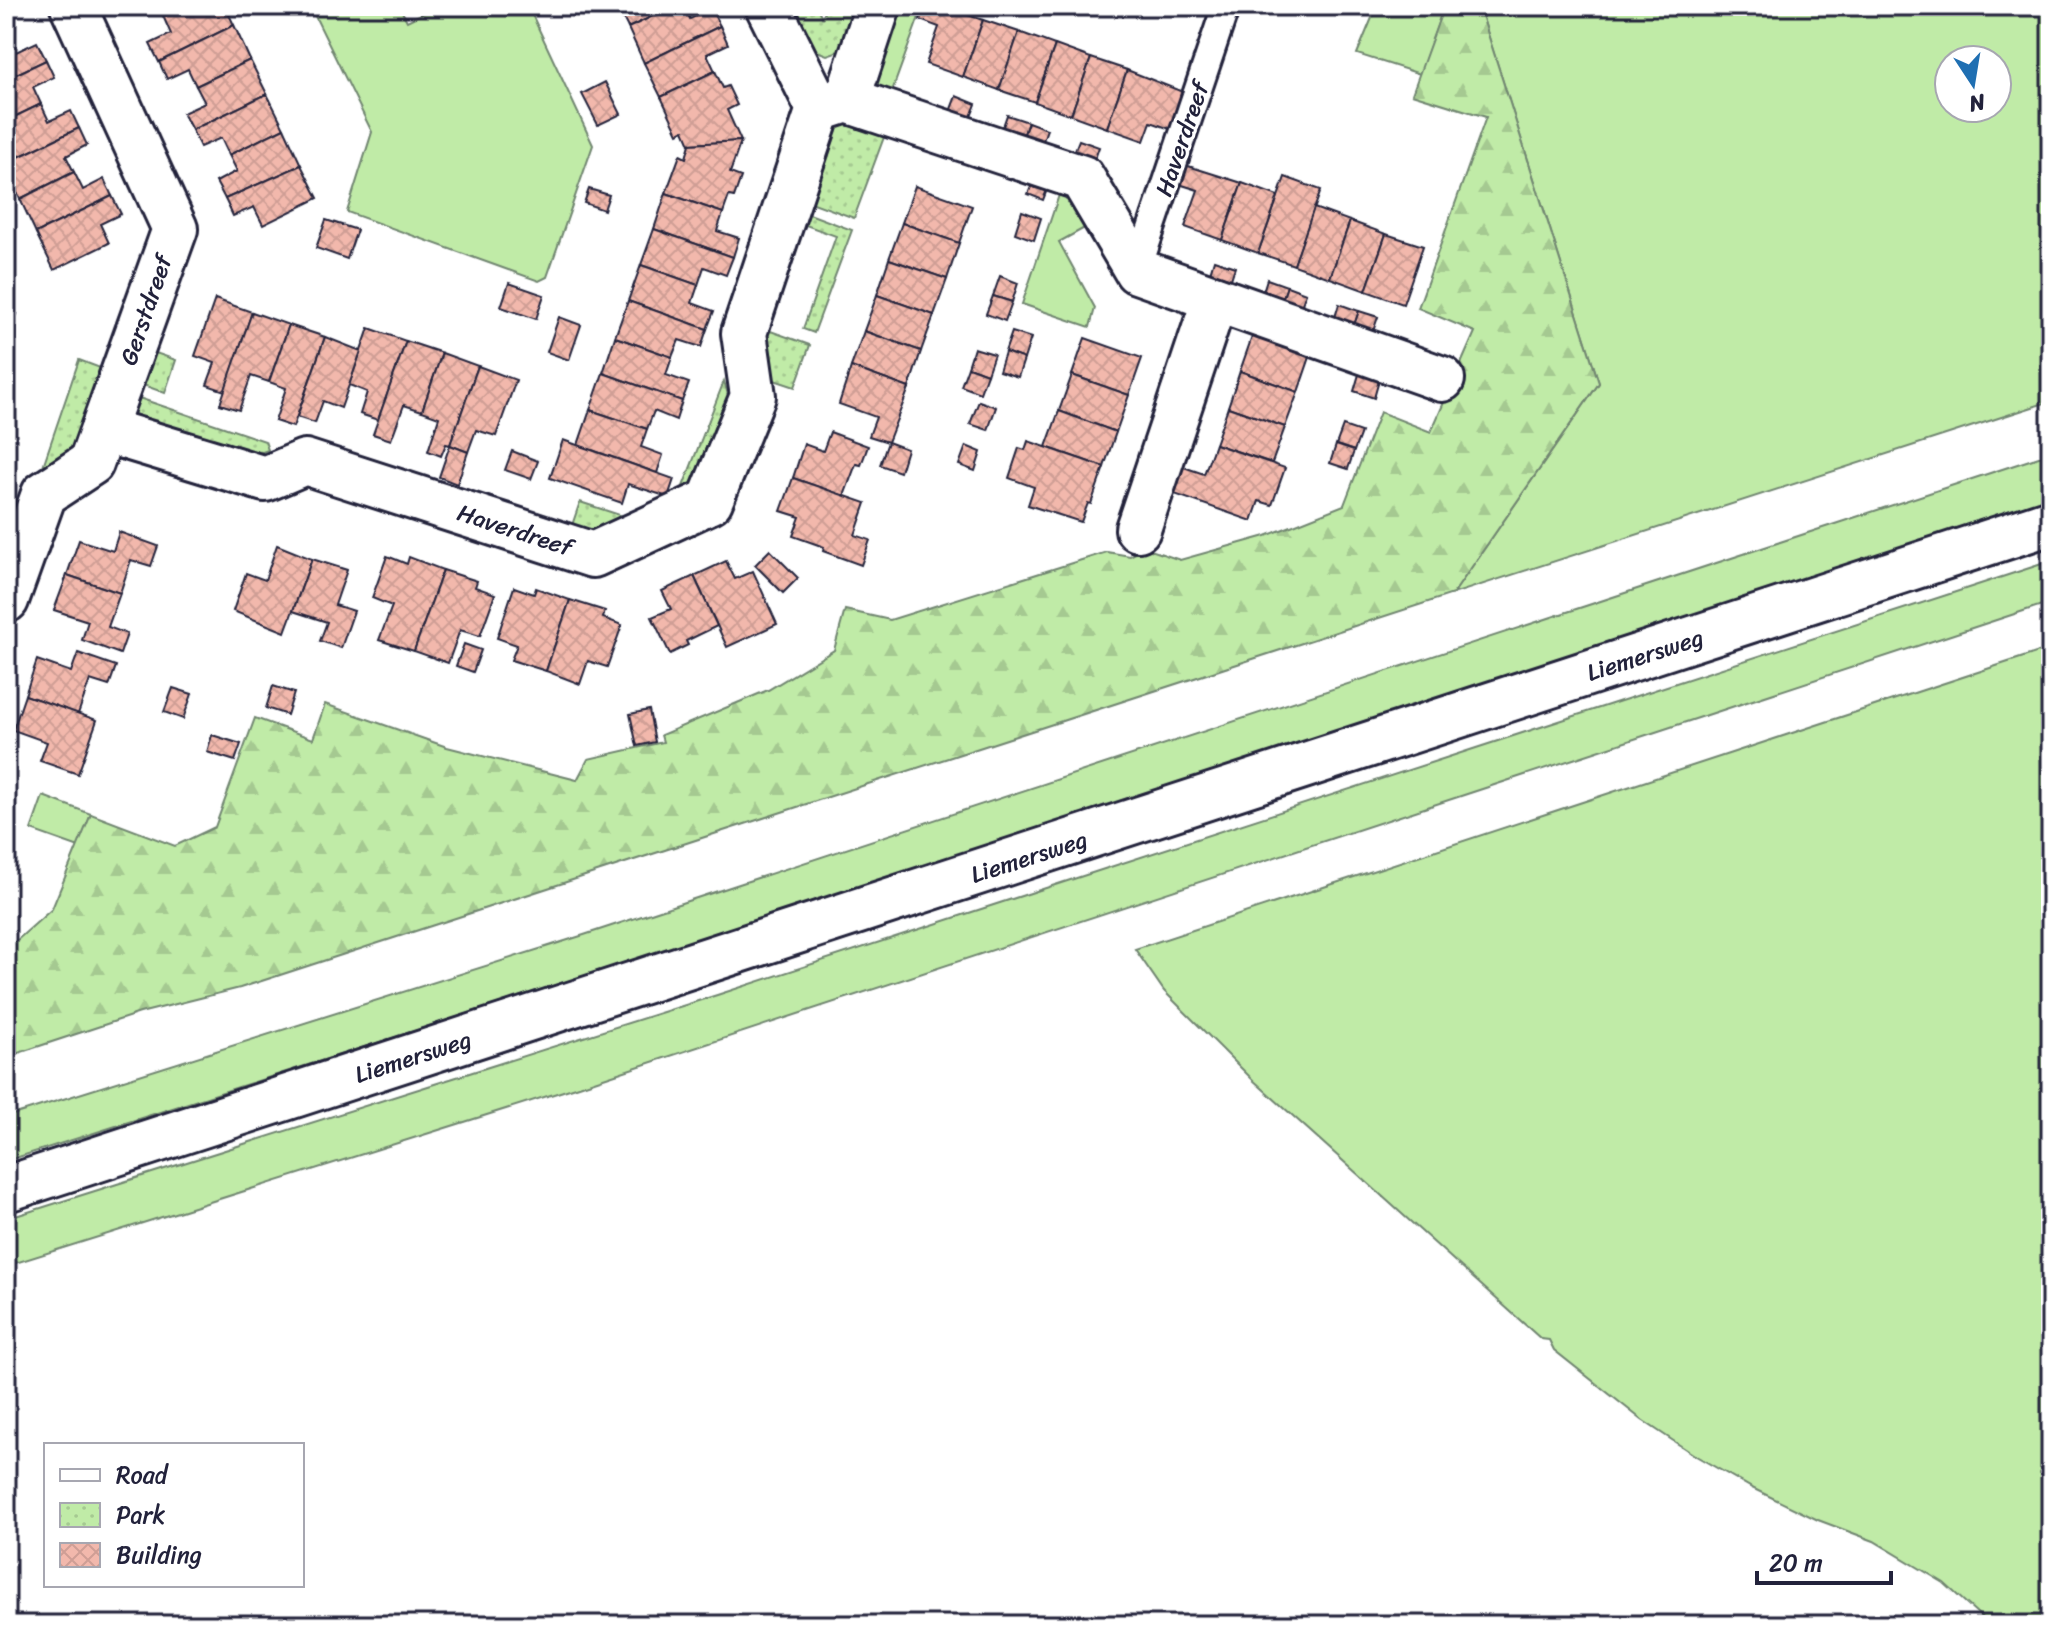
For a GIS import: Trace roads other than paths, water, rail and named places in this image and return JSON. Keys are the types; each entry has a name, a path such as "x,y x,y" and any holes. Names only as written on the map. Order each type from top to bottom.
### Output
{"street":[{"name":"Gerstdreef","path":"6,600 44,494 91,463 175,229 73,6"},
{"path":"768,6 833,105 1082,178 1137,271 1442,379"},
{"name":"Haverdreef","path":"104,430 265,479 305,462 593,555 710,501 753,396 744,333 833,105 878,6"},
{"path":"1138,529 1215,299"},
{"name":"Liemersweg","path":"6,1189 2051,522"}],"lane":[{"name":"Haverdreef","path":"1137,271 1226,6"}]}
